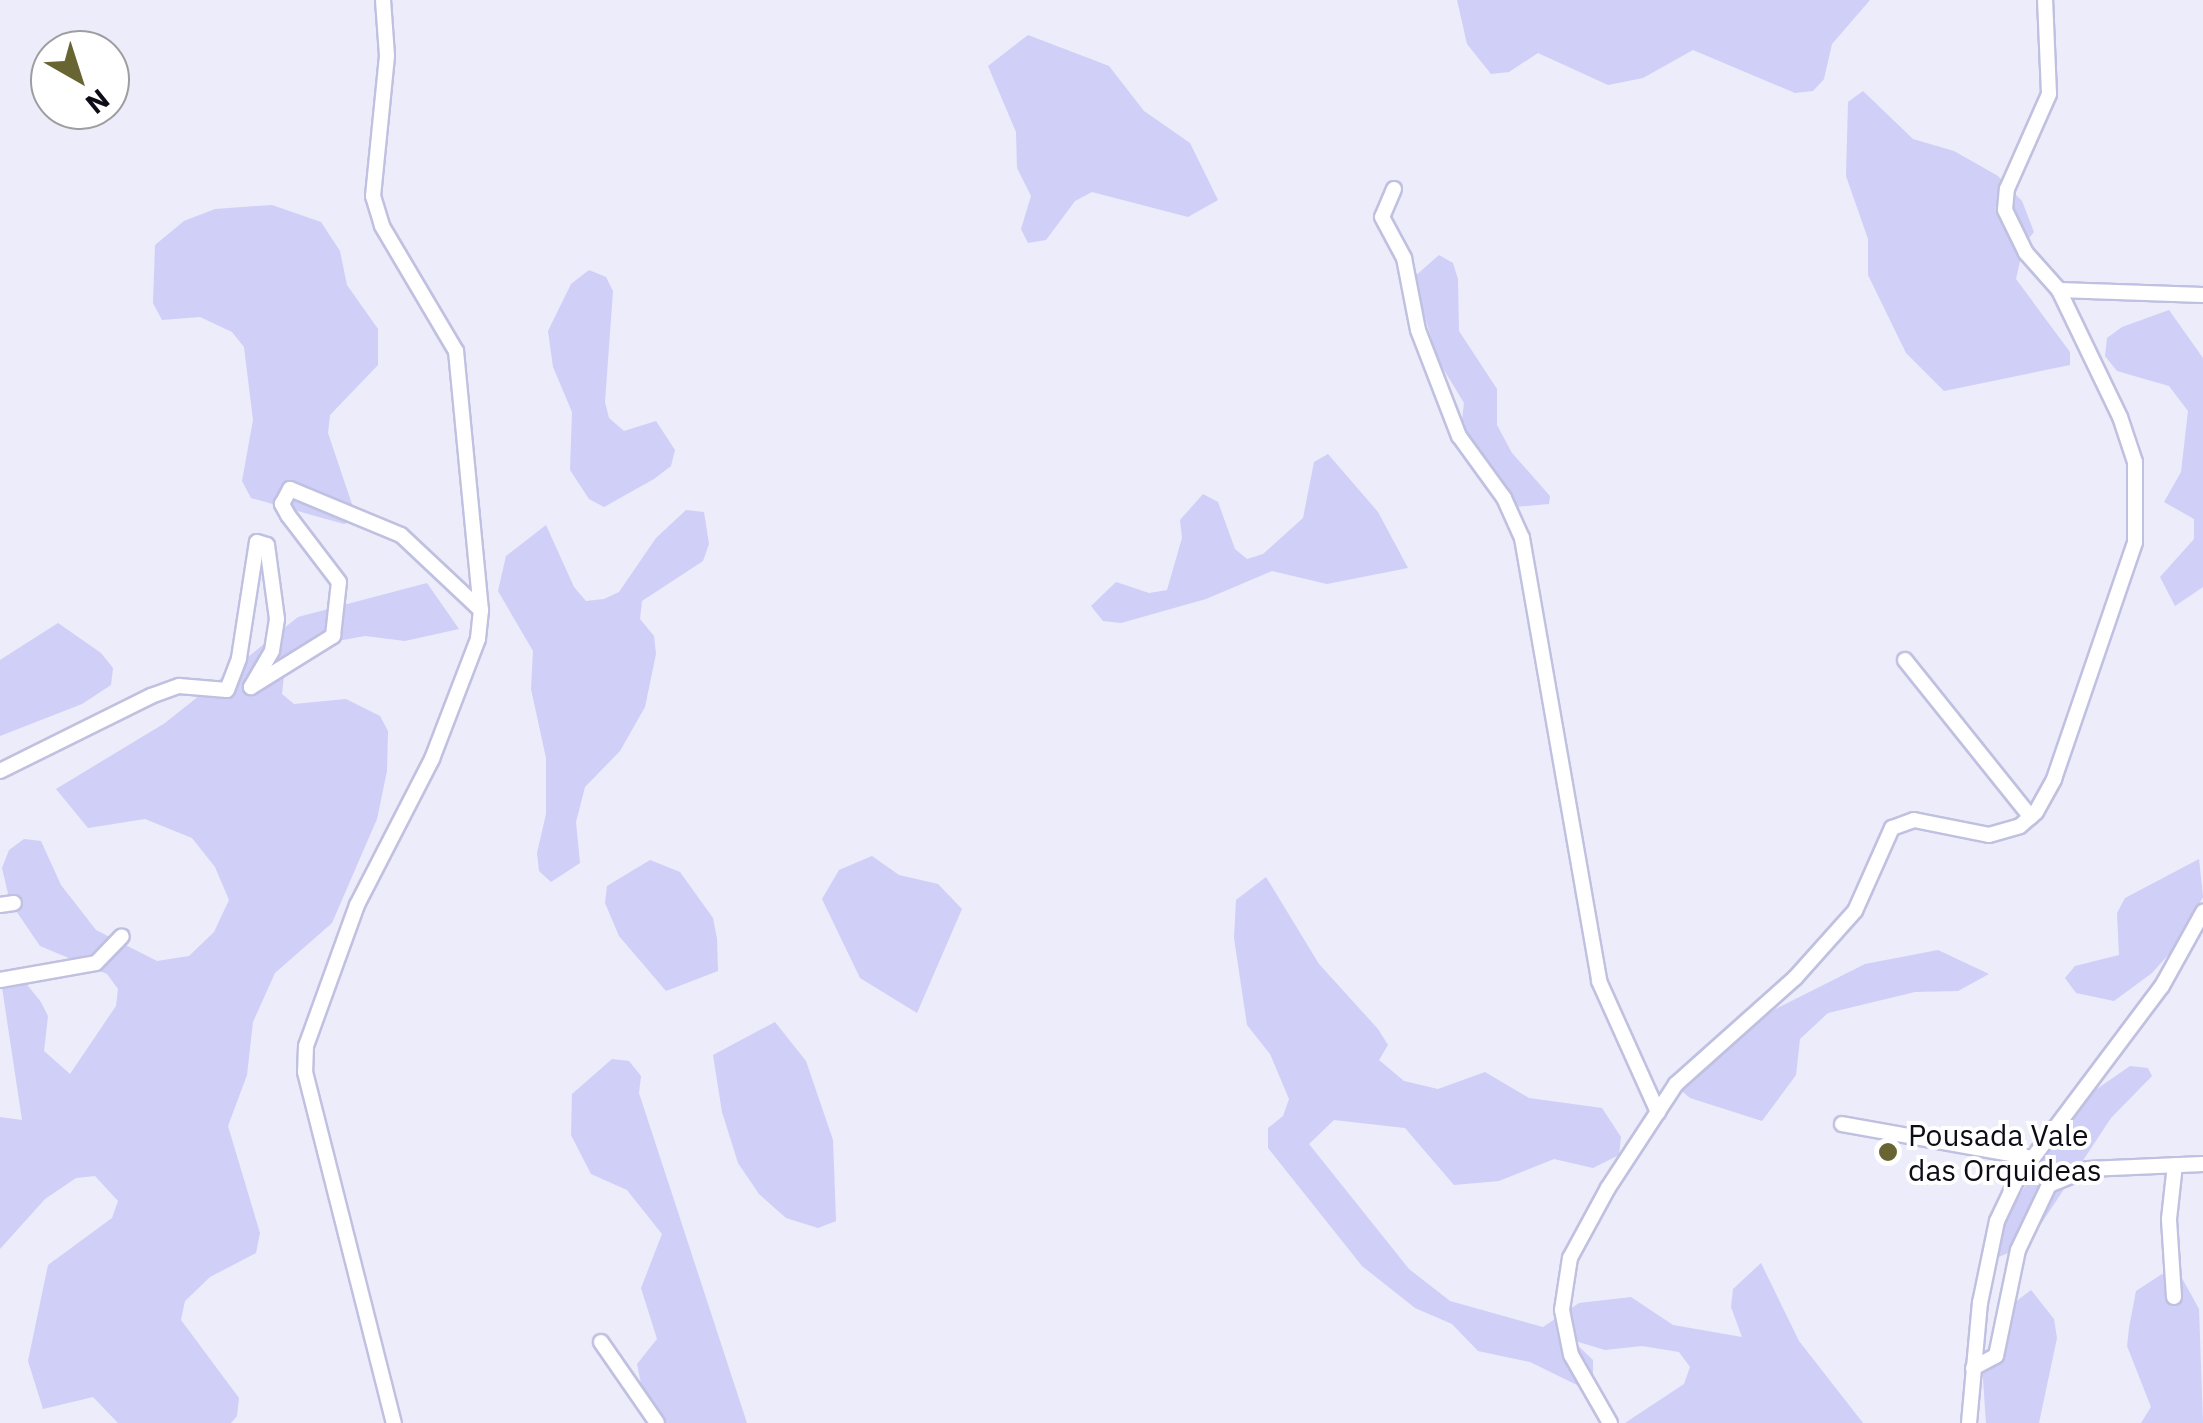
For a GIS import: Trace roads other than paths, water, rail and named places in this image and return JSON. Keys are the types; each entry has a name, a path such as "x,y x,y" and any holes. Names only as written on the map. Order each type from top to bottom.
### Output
{"street":[{"path":"383,0 387,56 373,196 382,226 456,352 481,610 478,639 432,759 357,906 306,1046 305,1072 394,1423"},
{"path":"1610,1423 1565,1339 1564,1292 1579,1239 1658,1112 1710,1048 1796,978 1855,911 1883,838 1900,821 1989,835 2031,817 2054,779 2135,542 2140,507 2120,417 2059,290 2026,253 2005,210 2007,189 2049,94 2046,0"},
{"path":"1394,189 1382,217 1404,258 1418,330 1460,436 1504,498 1522,538 1602,995 1658,1112"},
{"path":"2059,290 2203,295"},
{"path":"0,771 178,686 227,690 251,687 318,648 339,620 339,582 282,504 290,488 402,535 481,610"},
{"path":"227,690 240,658 250,563 262,541 276,638 251,687"},
{"path":"1905,660 2031,817"},
{"path":"1969,1423 1973,1368 1997,1221 2032,1158 2162,986 2203,912"},
{"path":"0,980 83,968 110,954 122,936"},
{"path":"1842,1124 2032,1158"},
{"path":"1973,1368 1996,1356 2018,1250 2049,1184 2088,1168 2203,1164"},
{"path":"2174,1297 2170,1218 2175,1166"},
{"path":"601,1342 656,1423"}],"place":[{"name":"Pousada Vale das Orquideas","path":"1888,1152"}]}
